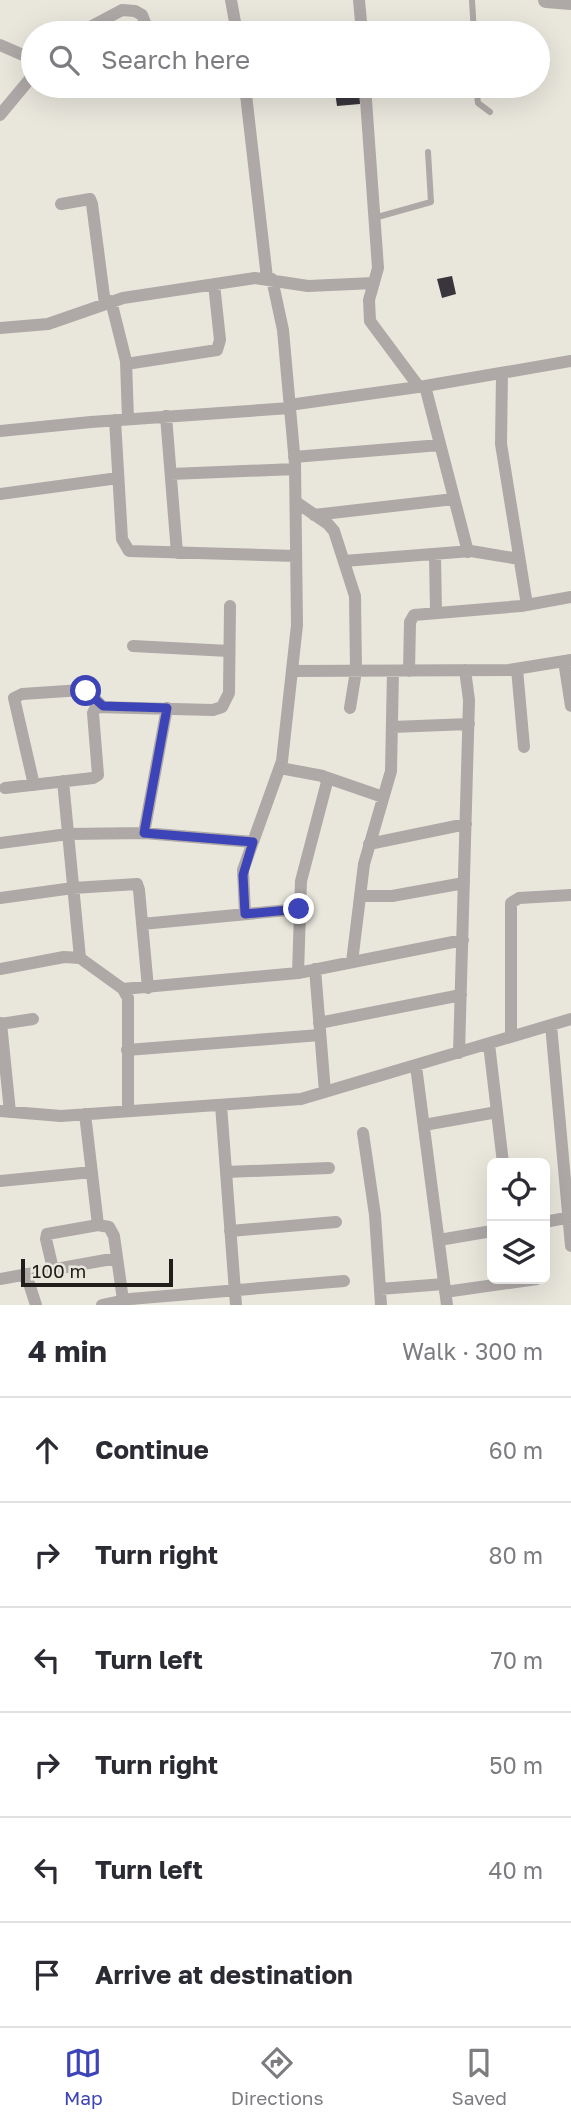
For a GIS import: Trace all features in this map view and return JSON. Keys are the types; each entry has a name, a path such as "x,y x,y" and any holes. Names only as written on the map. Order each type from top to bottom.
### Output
{"street":[{"path":"231,0 234,21"},
{"path":"359,0 361,21"},
{"path":"546,0 571,2"},
{"path":"101,21 129,9 142,15 144,21"},
{"path":"0,46 21,54"},
{"path":"0,115 21,90"},
{"path":"245,914 243,875 280,768 297,625 295,463 283,330 269,279 246,98"},
{"path":"366,98 378,268 369,300 370,321 422,386 468,552"},
{"path":"61,204 90,199 108,302 126,363 118,478 124,546 134,552 296,555"},
{"path":"0,328 48,324 108,302 214,284 269,279 308,286 374,283"},
{"path":"126,363 217,350 220,340 214,284"},
{"path":"0,430 290,406 571,361"},
{"path":"502,373 502,444 527,605"},
{"path":"166,416 177,553"},
{"path":"171,474 295,463 440,445"},
{"path":"0,494 118,478"},
{"path":"314,514 454,499"},
{"path":"296,502 334,531 355,596 356,671 350,709"},
{"path":"344,561 468,552 519,559"},
{"path":"435,556 436,612"},
{"path":"409,671 411,618 418,613 527,605 571,597"},
{"path":"5,788 93,778 98,775 93,713 96,706 213,710 222,707 229,693 230,606"},
{"path":"133,646 229,651"},
{"path":"292,671 517,669 568,661 571,706"},
{"path":"517,669 524,747"},
{"path":"459,1053 469,724 465,670"},
{"path":"352,962 364,864 391,771 393,671"},
{"path":"34,785 14,698 22,694 82,690 103,706"},
{"path":"144,833 167,708"},
{"path":"392,727 469,724"},
{"path":"280,768 325,777 383,797"},
{"path":"298,973 300,881 327,782 325,777"},
{"path":"63,781 80,958"},
{"path":"369,844 466,824"},
{"path":"0,843 68,834 144,833 253,842"},
{"path":"360,896 386,896 464,883"},
{"path":"0,898 74,888 137,884 148,988"},
{"path":"511,1037 511,903 519,898 571,895"},
{"path":"142,924 299,909"},
{"path":"123,989 298,973 463,940"},
{"path":"0,969 64,957 80,958 123,989 128,998 128,1111"},
{"path":"315,970 325,1092"},
{"path":"127,1051 319,1029 461,995"},
{"path":"33,1019 1,1023 5,1112 61,1116 301,1099 571,1019"},
{"path":"551,1025 557,1095 567,1158 571,1246"},
{"path":"489,1044 502,1158"},
{"path":"416,1066 445,1293"},
{"path":"557,1095 571,1090"},
{"path":"221,1105 236,1305"},
{"path":"424,1125 497,1112"},
{"path":"85,1114 98,1225"},
{"path":"363,1133 374,1210 381,1305"},
{"path":"226,1172 329,1167"},
{"path":"0,1181 92,1172"},
{"path":"550,1221 570,1218"},
{"path":"230,1231 336,1222"},
{"path":"53,1269 47,1234 98,1225 109,1227 112,1231 123,1300"},
{"path":"439,1240 487,1232"},
{"path":"0,1279 117,1258"},
{"path":"26,1274 36,1305"},
{"path":"102,1305 123,1300 344,1281"},
{"path":"380,1289 445,1293 504,1284"}],"lane":[{"path":"472,0 473,21"},
{"path":"477,98 478,103 490,111"},
{"path":"374,218 431,202 428,152"}],"building":[{"path":"336,98 360,98 360,104 337,106"},
{"path":"452,276 456,294 442,298 437,279"}],"route":[{"path":"86,691 103,706 167,708 144,833 253,842 243,875 245,914 299,909"}]}
